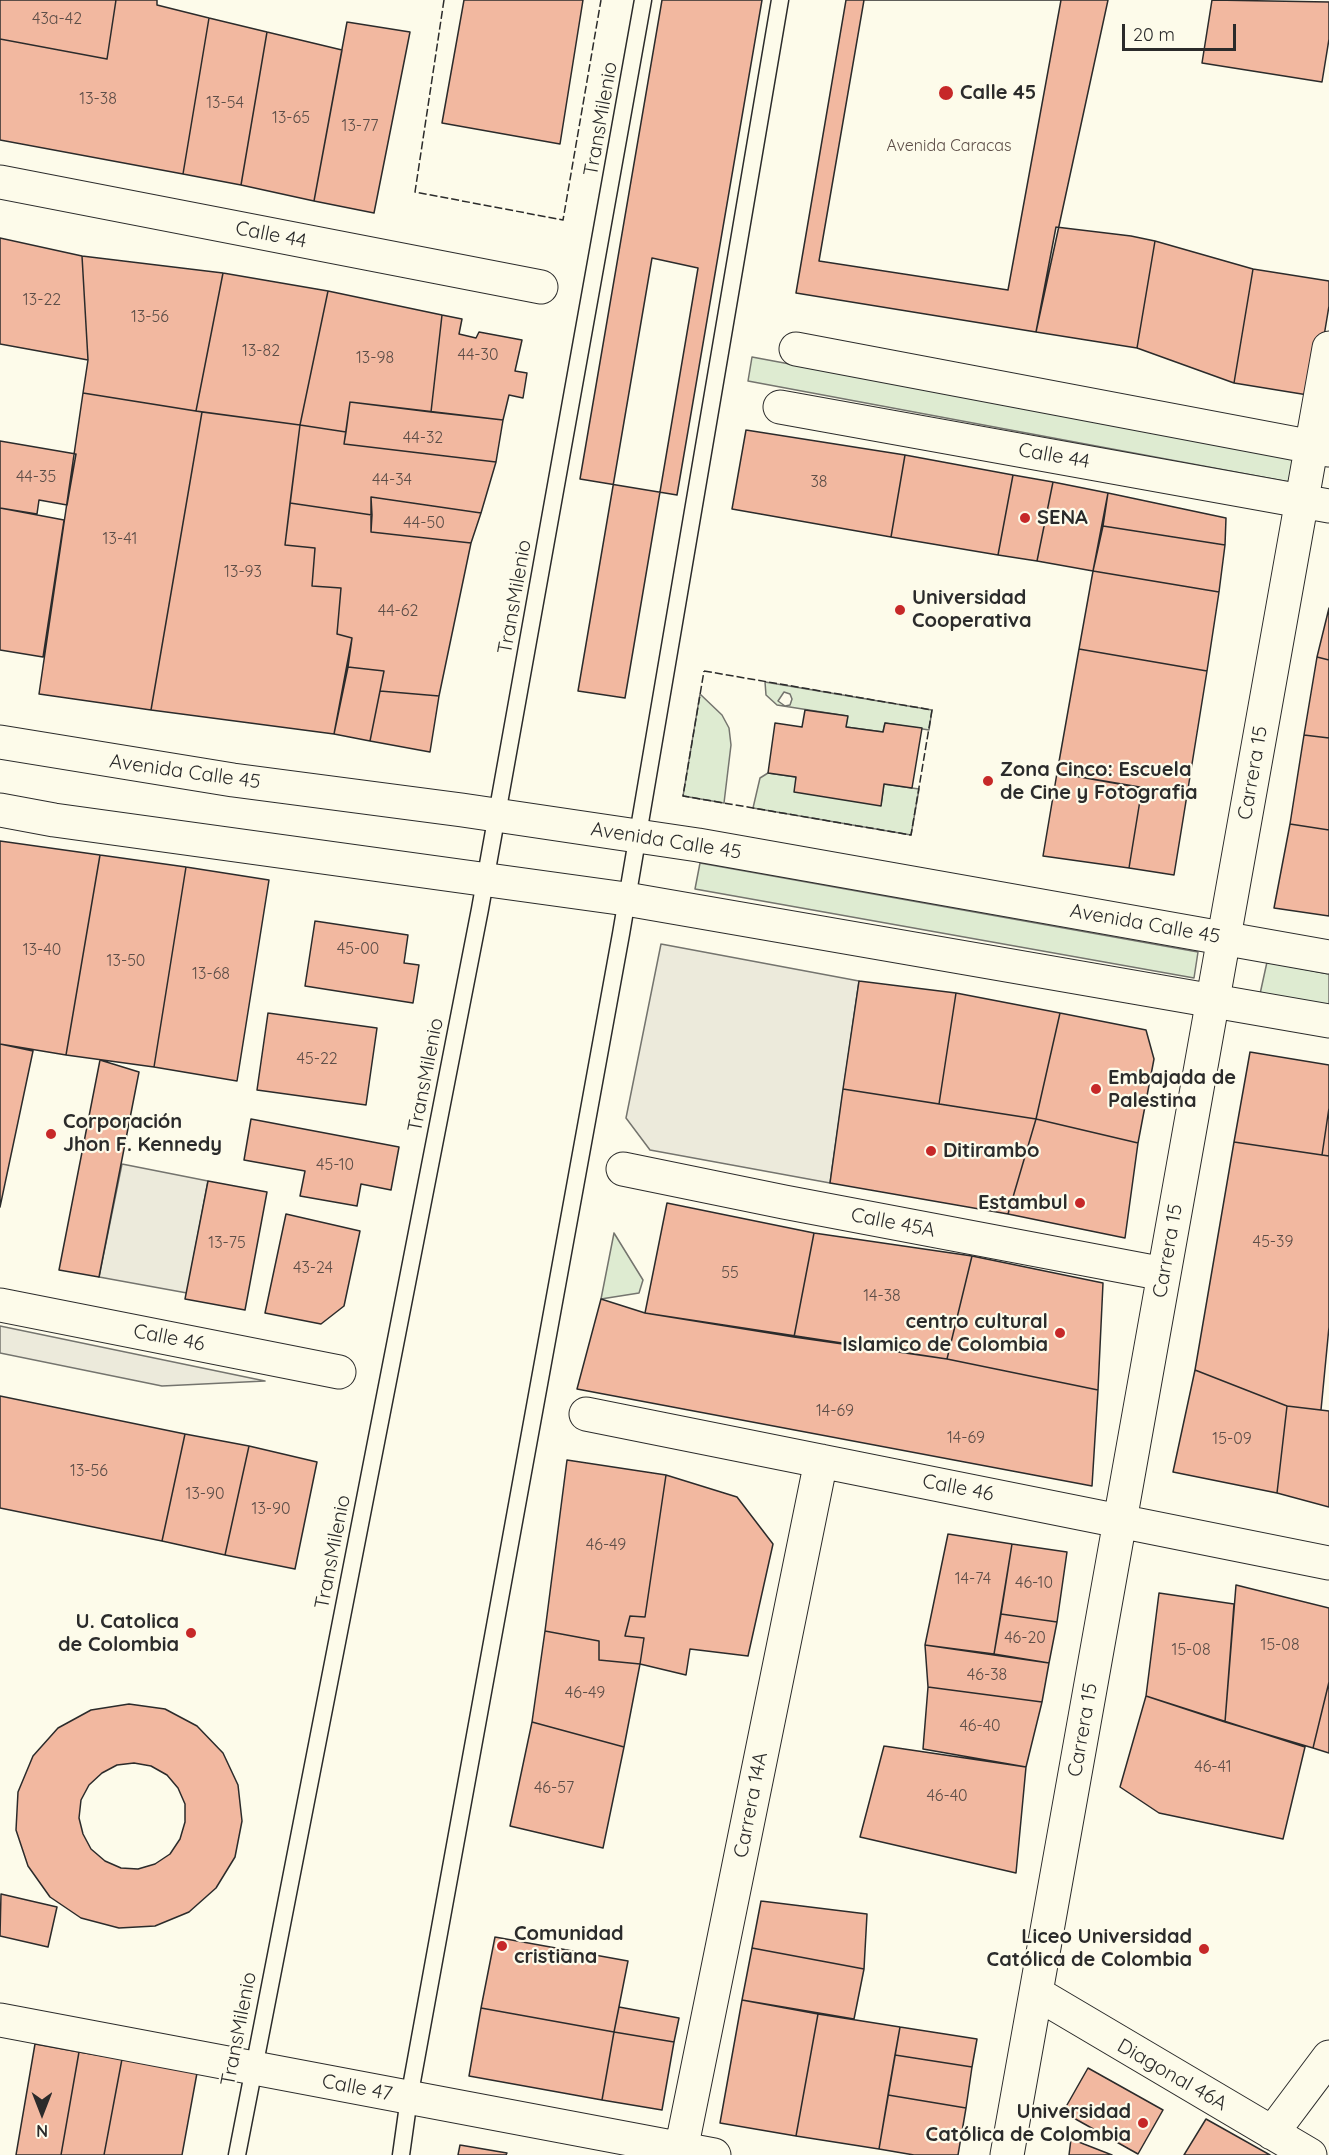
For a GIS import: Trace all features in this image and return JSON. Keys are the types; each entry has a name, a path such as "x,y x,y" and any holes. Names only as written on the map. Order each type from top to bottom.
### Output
{"street":[{"name":"Calle 44","path":"0,183 541,287"},
{"name":"Carrera 15","path":"1007,2155 1212,1001 1315,503 1329,348"},
{"path":"795,349 1320,448"},
{"name":"Calle 44","path":"780,407 1315,503"},
{"name":"Avenida Calle 45","path":"0,742 233,780 496,814 638,836 1329,957"},
{"path":"0,810 54,820 626,899 1329,1021"},
{"name":"Calle 45A","path":"623,1168 784,1203 1164,1274"},
{"name":"Calle 46","path":"0,1305 339,1372"},
{"name":"Calle 46","path":"586,1414 1329,1563"},
{"name":"Carrera 14A","path":"681,2150 821,1461"},
{"name":"Diagonal 46A","path":"1036,1993 1310,2155"},
{"name":"Calle 47","path":"0,2020 714,2155"},
{"path":"1272,2133 1329,2057"}],"lane":[{"name":"TransMilenio","path":"237,2155 484,880 643,0"},
{"path":"401,2155 638,836 780,0"}],"green space":[{"path":"752,357 1295,458 1289,482 748,381"},
{"path":"765,682 932,710 929,730 885,723 883,732 846,727 847,716 777,705 766,695","holes":["784,692 790,694 792,699 790,705 785,706 778,701"]},
{"path":"700,694 722,715 729,728 731,745 724,803 683,796"},
{"path":"768,773 796,777 881,805 884,784 919,789 911,835 753,808 760,778"},
{"path":"700,863 1198,952 1194,978 695,889"},
{"path":"1267,962 1329,974 1329,1008 1260,994"},
{"path":"614,1233 643,1280 639,1293 601,1299"}],"shaded area":[{"path":"661,944 859,981 830,1183 650,1150 626,1118"},
{"path":"122,1164 208,1181 187,1293 99,1277"},
{"path":"0,1326 265,1381 162,1386 0,1353"}],"building":[{"path":"0,0 116,0 107,59 0,39"},
{"path":"116,0 157,0 157,5 209,18 183,174 0,140 0,39 107,59"},
{"path":"464,0 583,0 560,144 442,123"},
{"path":"662,0 762,0 677,495 580,479"},
{"name":"Calle 45","path":"846,0 1108,0 1036,332 796,293"},
{"name":"Calle 45","path":"864,0 1061,0 1008,290 819,261"},
{"path":"1212,0 1329,2 1329,39 1322,82 1202,63"},
{"path":"209,18 267,32 241,185 183,174"},
{"path":"347,22 410,32 374,213 314,201"},
{"path":"267,32 342,50 314,201 241,185"},
{"path":"1056,227 1155,241 1137,348 1036,332"},
{"path":"0,238 82,256 88,360 0,344"},
{"path":"1155,241 1253,269 1234,383 1137,348"},
{"path":"82,256 223,273 196,411 83,393 88,360"},
{"path":"652,258 698,268 625,698 578,691"},
{"path":"1253,269 1329,281 1329,306 1314,396 1234,383"},
{"path":"223,273 328,291 300,425 196,411"},
{"path":"328,291 442,315 431,412 350,402 346,432 300,425"},
{"path":"442,315 462,319 459,334 476,338 479,332 522,340 515,371 527,373 523,398 509,395 503,420 431,412"},
{"path":"83,393 202,412 151,710 39,694"},
{"path":"350,402 503,420 496,462 344,444"},
{"path":"202,412 300,425 285,545 315,548 312,586 341,588 337,634 352,638 334,734 151,710"},
{"path":"300,425 346,432 344,444 496,462 481,513 371,497 372,515 290,503"},
{"path":"746,430 905,455 891,537 732,509"},
{"path":"0,441 76,454 67,505 39,500 37,514 0,508"},
{"path":"905,455 1013,475 998,555 891,537"},
{"name":"SENA","path":"1013,475 1053,482 1037,561 998,555"},
{"path":"1053,482 1108,493 1093,571 1037,561"},
{"path":"1108,493 1226,518 1225,545 1103,526"},
{"path":"371,497 481,513 471,543 371,532"},
{"path":"290,503 372,515 371,532 471,543 439,696 380,691 384,671 348,667 352,638 337,634 341,588 312,586 315,548 285,545"},
{"path":"0,508 64,520 43,657 0,650"},
{"path":"1103,526 1225,545 1219,592 1093,571"},
{"path":"1093,571 1219,592 1207,671 1079,649"},
{"path":"1329,608 1329,660 1317,657"},
{"path":"1079,649 1207,671 1187,795 1057,773"},
{"path":"1317,657 1329,660 1329,738 1304,735"},
{"path":"348,667 384,671 370,741 334,734"},
{"path":"380,691 439,696 430,752 370,741"},
{"path":"805,710 848,716 846,727 883,732 885,723 922,728 912,788 884,784 881,806 794,792 796,777 768,773 775,723 802,727"},
{"path":"1304,735 1329,738 1329,830 1290,824"},
{"path":"1057,773 1142,788 1129,868 1043,856"},
{"path":"1142,788 1187,795 1174,875 1129,868"},
{"path":"1290,824 1329,830 1329,916 1274,908"},
{"path":"0,841 100,855 66,1055 0,1044"},
{"path":"100,855 186,867 154,1067 66,1055"},
{"path":"186,867 269,880 237,1081 154,1067"},
{"path":"315,921 408,935 404,963 419,965 413,1003 305,986"},
{"path":"859,981 956,993 939,1104 843,1089"},
{"path":"956,993 1060,1013 1036,1119 939,1104"},
{"path":"268,1013 377,1028 366,1105 257,1090"},
{"name":"Embajada de Palestina","path":"1060,1013 1146,1030 1154,1059 1138,1143 1036,1119"},
{"path":"0,1044 33,1051 0,1207"},
{"path":"1250,1052 1329,1065 1329,1108 1322,1155 1234,1142"},
{"path":"100,1060 139,1072 99,1277 59,1270"},
{"name":"Ditirambo","path":"843,1089 1036,1119 1008,1214 830,1183"},
{"path":"1329,1108 1329,1156 1322,1155"},
{"path":"251,1119 399,1147 391,1190 361,1184 357,1206 300,1196 305,1171 244,1160"},
{"path":"1036,1119 1138,1143 1125,1238 1008,1214"},
{"path":"1234,1142 1329,1156 1329,1327 1321,1410 1287,1406 1195,1370"},
{"path":"208,1181 267,1192 245,1310 185,1299"},
{"path":"667,1203 814,1233 794,1337 645,1313"},
{"path":"286,1214 360,1231 344,1306 321,1324 265,1313"},
{"path":"814,1233 972,1256 947,1359 794,1337"},
{"path":"972,1256 1103,1283 1098,1390 947,1359"},
{"path":"601,1299 645,1313 947,1359 1098,1390 1092,1486 577,1389"},
{"path":"1195,1370 1287,1406 1277,1493 1173,1472"},
{"path":"0,1396 185,1434 162,1541 0,1508"},
{"path":"1287,1406 1329,1411 1329,1507 1277,1493"},
{"path":"185,1434 249,1446 225,1555 162,1541"},
{"path":"249,1446 317,1462 295,1569 225,1555"},
{"path":"567,1460 666,1475 645,1617 630,1616 625,1636 644,1638 640,1664 599,1660 599,1641 545,1631"},
{"path":"666,1475 737,1497 773,1544 748,1656 690,1649 686,1675 640,1664 644,1638 625,1636 630,1616 645,1617"},
{"path":"948,1534 1012,1544 994,1654 925,1645"},
{"path":"1012,1544 1067,1552 1057,1622 1001,1614"},
{"path":"1236,1585 1329,1608 1329,1682 1313,1748 1225,1722"},
{"path":"1159,1593 1234,1604 1225,1722 1146,1696"},
{"path":"1001,1614 1057,1622 1049,1663 994,1654"},
{"path":"545,1631 599,1641 599,1660 640,1664 624,1747 532,1722"},
{"path":"925,1645 1049,1663 1042,1702 928,1687"},
{"path":"1329,1682 1329,1753 1313,1748"},
{"path":"928,1687 1042,1702 1026,1767 923,1749"},
{"path":"1146,1696 1305,1747 1283,1839 1159,1813 1120,1787"},
{"path":"129,1704 165,1709 197,1726 223,1753 238,1785 242,1821 235,1857 216,1888 189,1912 155,1926 119,1928 81,1918 50,1897 28,1866 16,1830 18,1792 33,1756 58,1728 91,1710","holes":["134,1763 151,1766 167,1775 178,1788 185,1804 185,1822 180,1839 170,1854 155,1864 138,1869 121,1868 105,1861 91,1849 83,1834 79,1818 81,1800 89,1785 102,1773 117,1765"]},
{"path":"532,1722 624,1747 603,1848 510,1826"},
{"path":"884,1746 1026,1767 1016,1873 860,1837"},
{"path":"1,1894 57,1907 48,1947 0,1936"},
{"path":"761,1901 867,1914 864,1969 752,1948"},
{"path":"495,1937 628,1961 614,2032 481,2008"},
{"path":"752,1948 864,1969 854,2019 742,2000"},
{"path":"742,2000 818,2014 796,2136 720,2123"},
{"path":"619,2007 679,2018 674,2042 614,2032"},
{"path":"481,2008 614,2032 602,2100 469,2076"},
{"path":"818,2014 900,2027 879,2149 796,2136"},
{"path":"900,2027 977,2039 972,2067 895,2055"},
{"path":"614,2032 674,2042 662,2110 602,2100"},
{"path":"35,2044 79,2052 61,2155 16,2155"},
{"path":"79,2052 122,2059 104,2155 61,2155"},
{"path":"895,2055 972,2067 966,2108 888,2095"},
{"path":"122,2059 197,2073 182,2155 104,2155"},
{"path":"1088,2068 1163,2110 1138,2154 1063,2112"},
{"path":"888,2095 966,2108 958,2155 914,2155 879,2149"},
{"path":"1206,2119 1270,2155 1184,2155"},
{"path":"1071,2139 1112,2155 1069,2155"},
{"path":"460,2145 507,2153 506,2155 458,2155"}],"fence":[{"path":"444,0 415,192 563,220 601,0"},
{"path":"704,671 932,710 911,835 683,796 704,671"}],"place":[{"name":"Calle 45","path":"946,93"},
{"name":"SENA","path":"1025,518"},
{"name":"Universidad Cooperativa","path":"900,610"},
{"name":"Zona Cinco: Escuela de Cine y Fotografia","path":"988,781"},
{"name":"Embajada de Palestina","path":"1096,1089"},
{"name":"Corporación Jhon F. Kennedy","path":"51,1134"},
{"name":"Ditirambo","path":"931,1151"},
{"name":"Estambul","path":"1080,1203"},
{"name":"centro cultural Islamico de Colombia","path":"1060,1333"},
{"name":"U. Catolica de Colombia","path":"191,1633"},
{"name":"Comunidad cristiana","path":"502,1946"},
{"name":"Liceo Universidad Católica de Colombia","path":"1204,1949"},
{"name":"Universidad Católica de Colombia","path":"1143,2123"}]}
